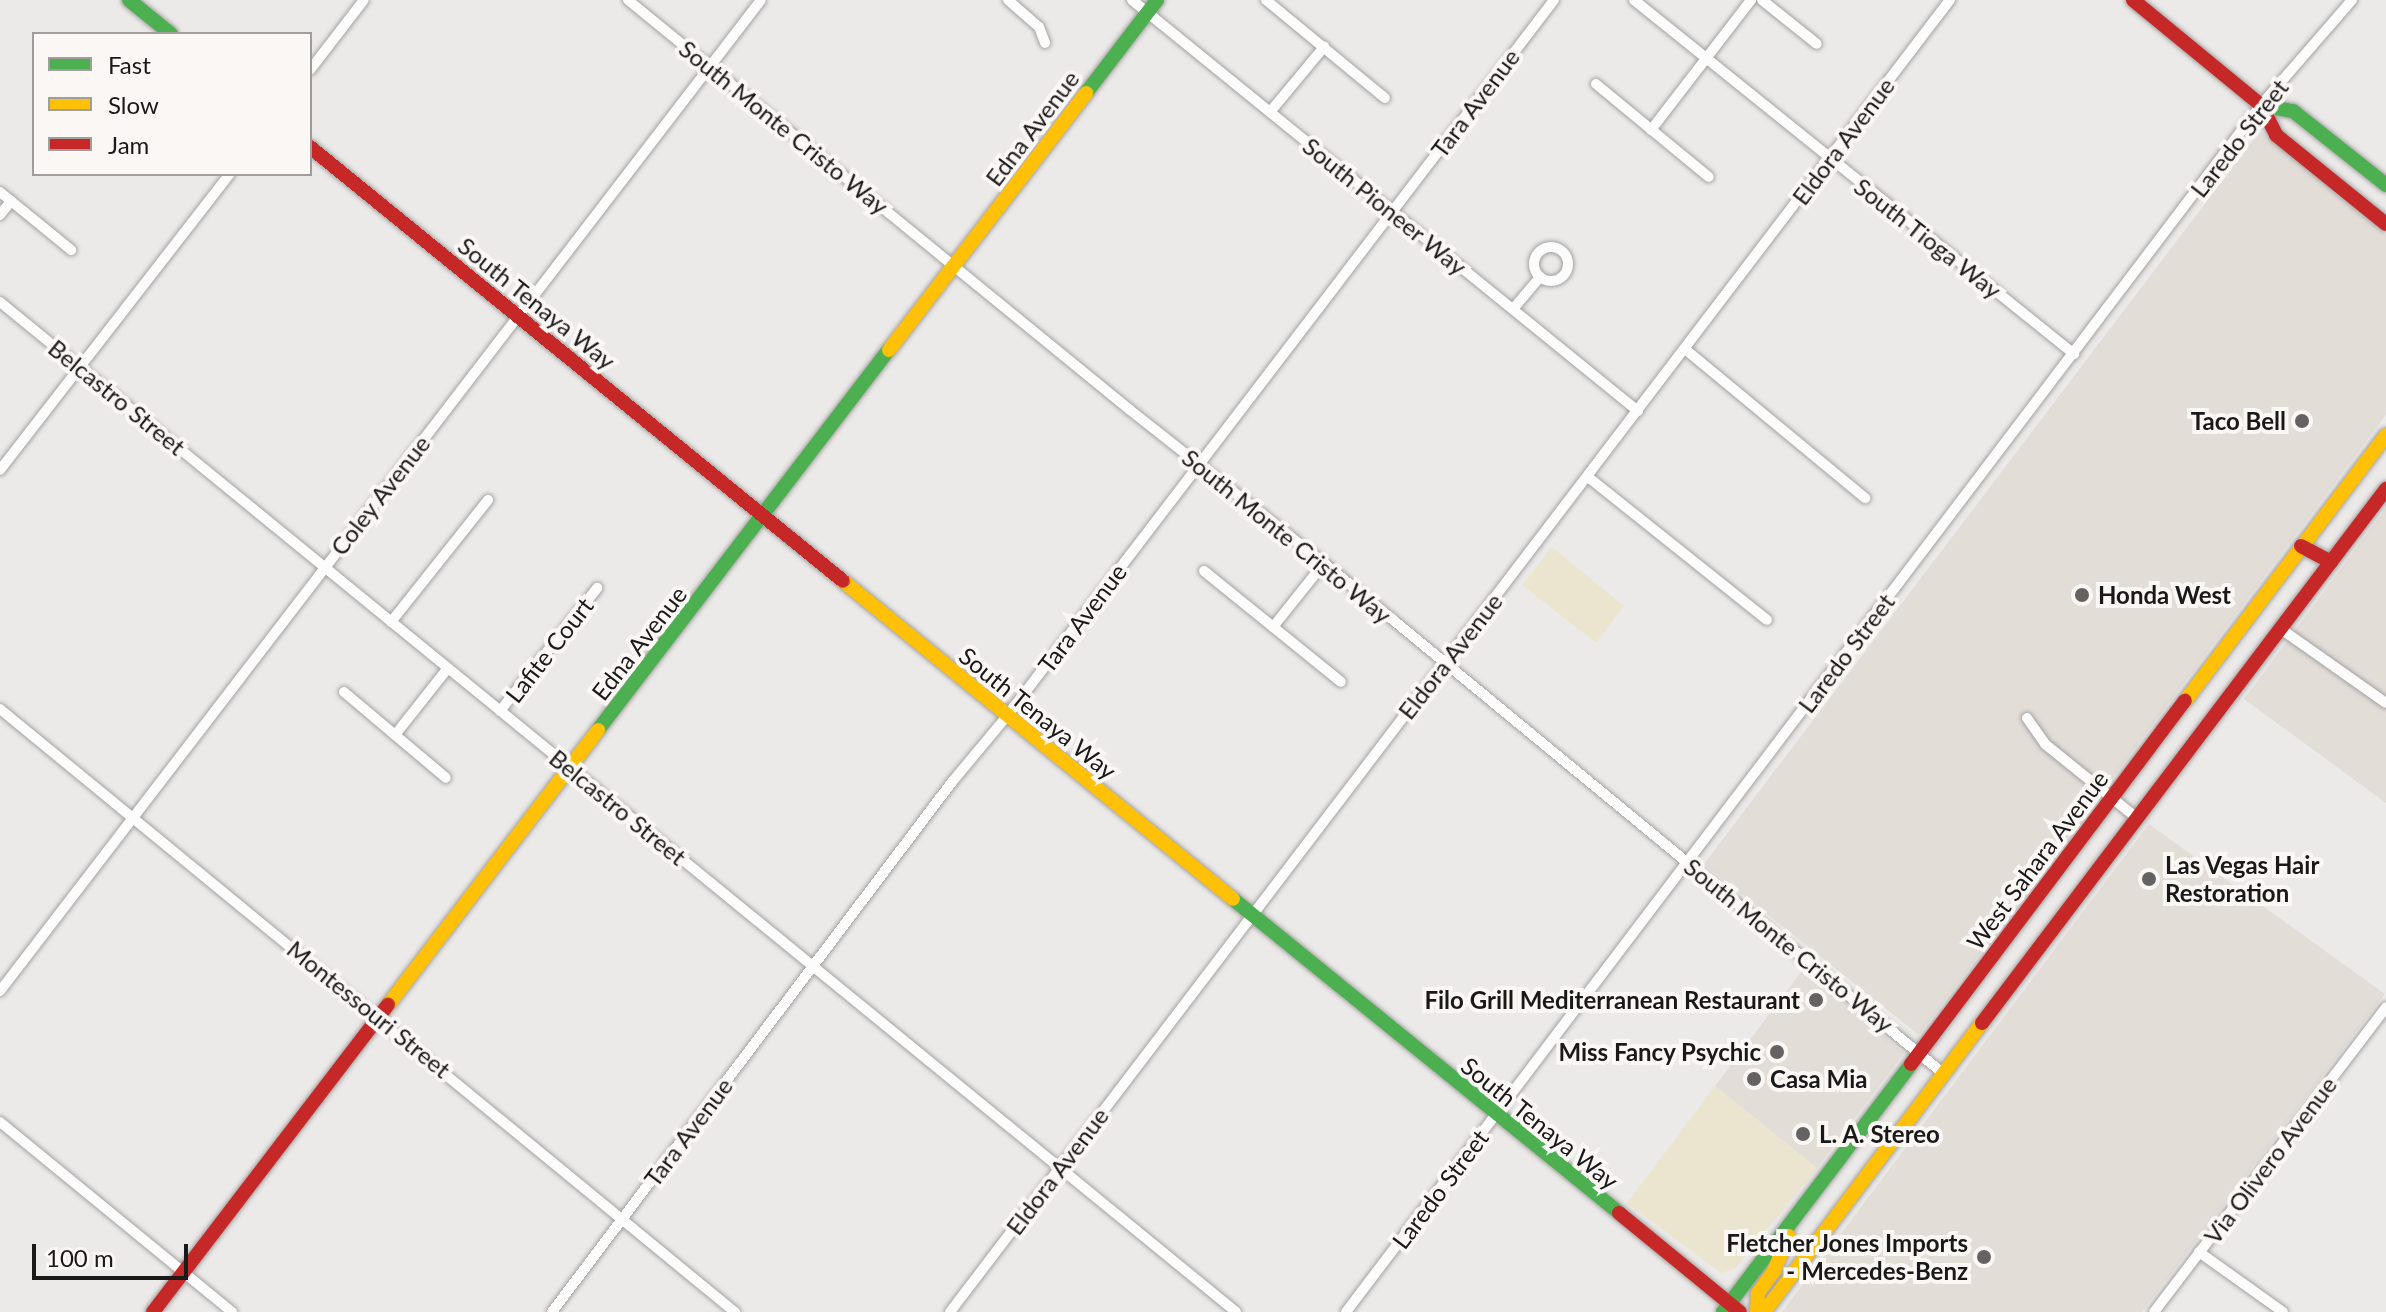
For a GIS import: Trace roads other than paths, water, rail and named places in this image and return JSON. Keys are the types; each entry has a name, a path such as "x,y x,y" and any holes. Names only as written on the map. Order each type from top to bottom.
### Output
{"street":[{"path":"129,0 169,32"},
{"path":"312,67 364,0"},
{"name":"South Monte Cristo Way","path":"628,0 1324,563 1944,1074"},
{"name":"Coley Avenue","path":"0,991 761,0"},
{"path":"1008,0 1039,27 1045,43"},
{"name":"South Pioneer Way","path":"1132,0 1638,411"},
{"name":"Edna Avenue","path":"153,1312 764,518 1157,0"},
{"path":"1266,0 1385,98"},
{"name":"Tara Avenue","path":"552,1312 815,968 952,782 1007,716 1554,0"},
{"name":"South Tioga Way","path":"1634,0 2074,354"},
{"path":"1651,130 1751,0"},
{"path":"1762,0 1817,44"},
{"name":"Eldora Avenue","path":"950,1312 1950,0"},
{"path":"2133,0 2261,105 2276,135 2386,224"},
{"name":"Laredo Street","path":"1346,1312 2261,105 2352,0"},
{"path":"1270,112 1324,47"},
{"path":"1596,84 1709,177"},
{"path":"2261,105 2293,111 2386,185"},
{"name":"South Tenaya Way","path":"312,149 1496,1114 1730,1310"},
{"path":"0,470 228,176"},
{"path":"0,192 71,250"},
{"path":"0,215 11,201"},
{"path":"1513,309 1540,277"},
{"name":"Belcastro Street","path":"0,302 1236,1312"},
{"path":"1685,349 1865,498"},
{"name":"West Sahara Avenue","path":"1730,1310 1795,1216 2386,435"},
{"path":"1588,477 1767,620"},
{"path":"1764,1312 2386,489"},
{"path":"391,622 488,500"},
{"path":"2301,546 2331,562"},
{"path":"1273,627 1324,563"},
{"path":"1204,571 1341,682"},
{"name":"Lafite Court","path":"500,711 597,588"},
{"path":"2281,629 2386,703"},
{"path":"395,735 448,668"},
{"path":"344,692 446,778"},
{"name":"Montessouri Street","path":"0,709 735,1312"},
{"path":"2027,718 2045,744 2138,819"},
{"name":"Via Olivero Avenue","path":"2154,1312 2386,1007"},
{"path":"0,1122 232,1312"},
{"path":"1757,1312 1758,1293 1774,1271 1795,1216"},
{"path":"2199,1252 2283,1312"}],"place":[{"name":"Taco Bell","path":"2302,421"},
{"name":"Honda West","path":"2082,595"},
{"name":"Las Vegas Hair Restoration","path":"2149,879"},
{"name":"Filo Grill Mediterranean Restaurant","path":"1816,1000"},
{"name":"Miss Fancy Psychic","path":"1777,1052"},
{"name":"Casa Mia","path":"1754,1079"},
{"name":"L. A. Stereo","path":"1803,1134"},
{"name":"Fletcher Jones Imports - Mercedes-Benz","path":"1984,1257"}]}
